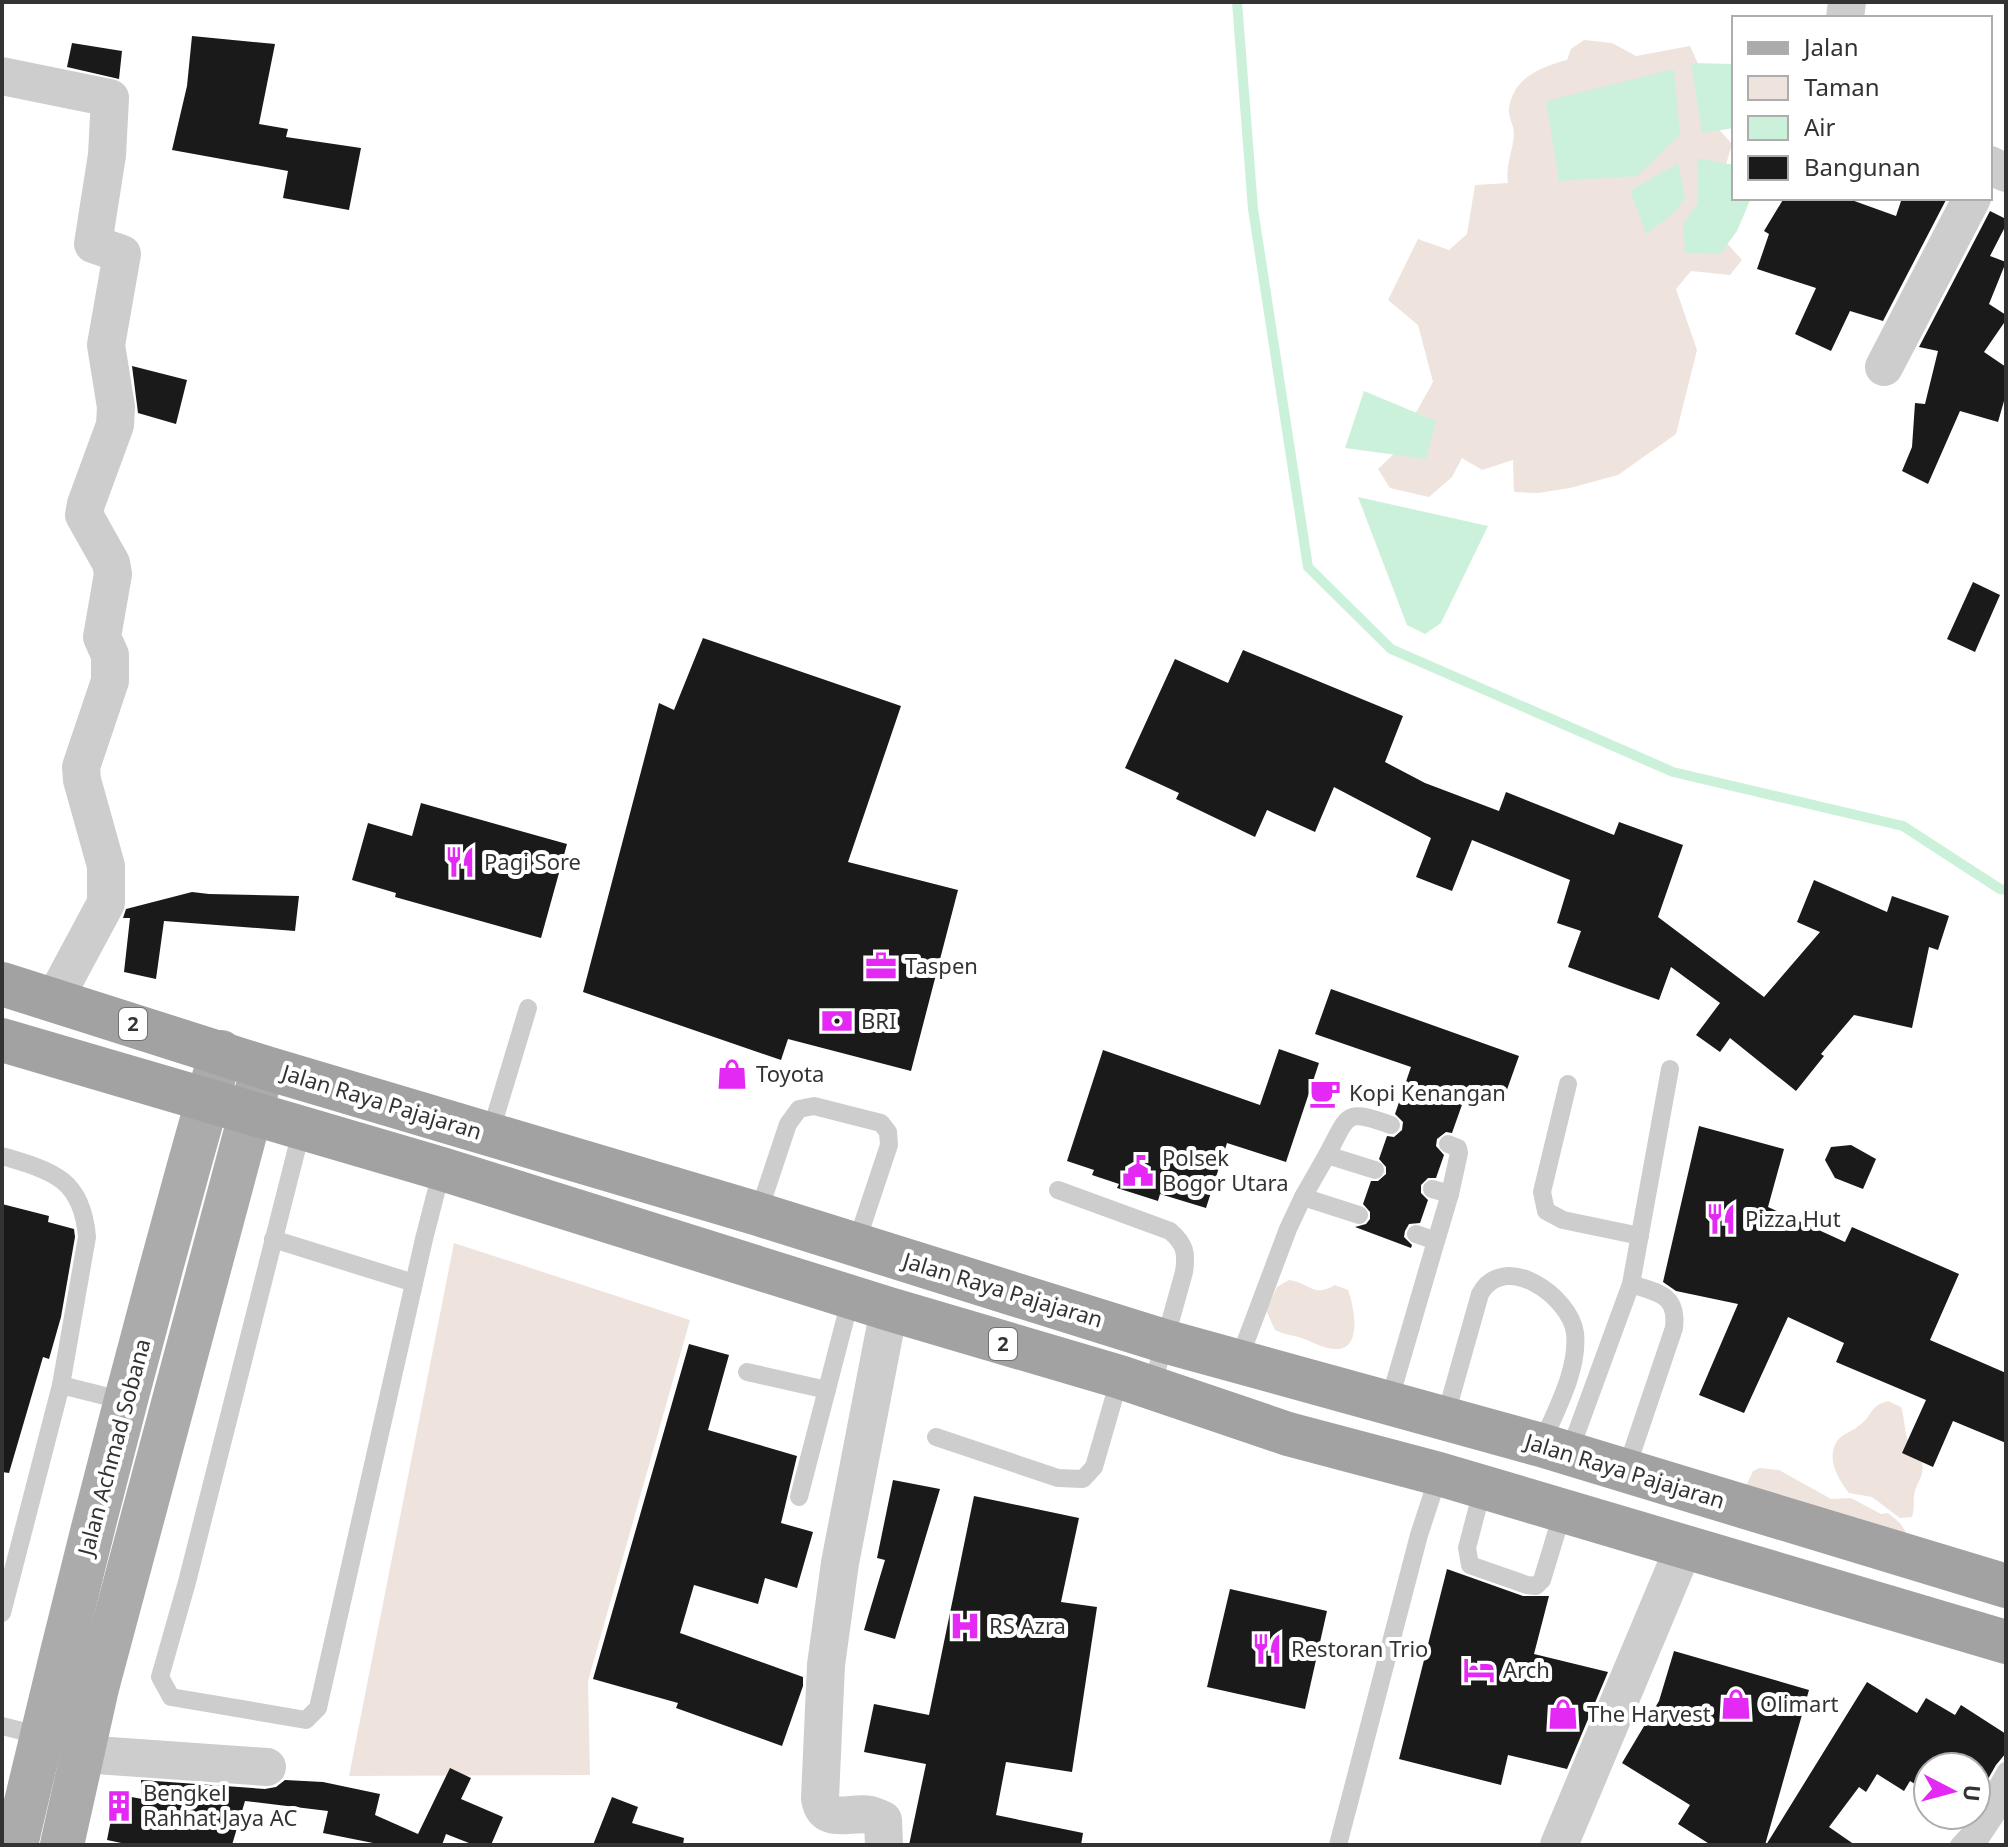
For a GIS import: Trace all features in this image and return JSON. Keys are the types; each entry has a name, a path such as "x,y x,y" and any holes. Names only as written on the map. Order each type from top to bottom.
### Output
{"highway":[{"name":"Jalan Raya Pajajaran","path":"2,984 263,1067 758,1214 1164,1341 1555,1449 2006,1586"},
{"name":"2","path":"4,1046 207,1099 1136,1382 1288,1434 1439,1474 2006,1642"}],"main road":[{"name":"Jalan Achmad Sobana","path":"16,1845 22,1731 54,1679 125,1401 221,1052"},
{"name":"Jalan Achmad Sobana","path":"62,1845 97,1688 263,1067"},
{"path":"54,1679 97,1688"}],"street":[{"path":"2,76 110,98 107,155 93,244 122,254 106,345 116,407 115,425 84,515 111,563 113,574 102,637 110,655 110,681 81,767 108,884 106,903 54,1000"},
{"path":"1884,367 1971,200"},
{"path":"870,1303 826,1665 820,1798 821,1807 827,1813 838,1816 869,1814 883,1820 884,1845"},
{"path":"1559,1845 1684,1547"},
{"path":"82,1754 267,1767"}],"lane":[{"path":"490,1134 528,1008"},
{"path":"1555,1449 1631,1284 1670,1069"},
{"path":"1568,1084 1542,1192 1546,1211 1563,1220 1640,1236"},
{"path":"758,1214 788,1124 799,1109 814,1106 881,1123 888,1132 889,1145 856,1244"},
{"path":"1238,1362 1288,1229 1346,1120 1360,1114 1391,1125"},
{"path":"302,1128 160,1677 171,1697 306,1720 318,1708 442,1169"},
{"path":"1389,1402 1450,1194 1459,1153 1458,1148 1448,1144"},
{"path":"1327,1155 1375,1170"},
{"path":"2,1156 49,1170 65,1180 79,1197 86,1216 86,1254 61,1385 2,1613"},
{"path":"1432,1189 1450,1194"},
{"path":"936,1437 1058,1478 1070,1481 1083,1479 1094,1467 1136,1382 1164,1341 1184,1272 1186,1256 1183,1242 1170,1231 1058,1190"},
{"path":"1303,1197 1359,1215"},
{"path":"1416,1234 1436,1241"},
{"path":"273,1239 414,1283"},
{"path":"1445,1418 1480,1294 1486,1284 1497,1277 1523,1279 1543,1287 1559,1301 1570,1316 1575,1331 1575,1346 1555,1449"},
{"path":"1625,1472 1674,1328 1675,1316 1671,1302 1662,1294 1631,1284"},
{"path":"799,1497 827,1390 870,1303"},
{"path":"747,1372 827,1390"},
{"path":"61,1385 125,1401"},
{"path":"1338,1845 1419,1535 1439,1474"},
{"path":"1483,1487 1467,1548 1470,1565 1527,1585 1536,1586 1542,1580 1563,1511"},
{"path":"1959,1845 1972,1831 2006,1771"},
{"path":"1976,1845 2006,1800"}],"green space":[{"path":"1584,40 1612,43 1636,56 1690,46 1705,79 1706,115 1732,144 1709,223 1742,260 1730,275 1691,271 1676,289 1697,350 1676,434 1618,475 1570,488 1538,493 1514,492 1513,460 1482,470 1462,458 1452,477 1429,497 1390,488 1378,469 1402,446 1409,425 1433,382 1418,325 1388,300 1418,239 1449,250 1467,234 1475,185 1508,183 1514,134 1509,109 1516,89 1538,70 1567,60 1571,49"},
{"path":"454,1243 690,1320 588,1681 590,1775 349,1776"},
{"path":"1289,1280 1316,1290 1335,1285 1348,1290 1354,1326 1350,1342 1345,1347 1331,1349 1275,1330 1266,1310 1277,1287"},
{"path":"1888,1401 1901,1407 1909,1443 1922,1461 1912,1517 1900,1518 1872,1497 1849,1493 1837,1475 1833,1461 1838,1440 1860,1425 1874,1408"},
{"path":"1759,1468 1779,1470 1831,1499 1851,1498 1881,1514 1888,1513 1907,1534 1744,1490 1753,1471"}],"water":[{"path":"1691,63 1732,64 1732,128 1702,133"},
{"path":"1674,69 1680,135 1637,176 1559,181 1546,101"},
{"path":"1697,158 1732,165 1732,200 1750,200 1737,231 1720,254 1685,253 1683,224 1698,203"},
{"path":"1678,163 1685,197 1674,213 1646,234 1630,191"},
{"path":"1364,391 1436,421 1426,459 1345,448"},
{"path":"1358,497 1488,526 1441,623 1425,634 1407,625"}],"building":[{"path":"192,36 275,44 259,124 288,129 286,137 361,148 349,210 283,198 288,171 172,150 187,86"},
{"path":"72,43 122,51 119,79 67,67"},
{"path":"1783,200 1852,200 1896,216 1901,200 1946,200 1883,321 1850,311 1831,351 1795,334 1816,288 1757,269 1769,234 1764,231"},
{"path":"1990,211 2006,219 1990,256 2006,262 1989,304 2006,315 2006,320 1984,352 2006,367 2006,394 1998,422 1960,411 1928,484 1902,471 1912,447 1915,403 1925,404 1938,351 1919,347"},
{"path":"132,366 187,380 176,424 138,413"},
{"path":"1973,582 2000,595 1975,652 1947,639"},
{"path":"703,638 901,706 848,862 958,890 911,1071 788,1039 781,1060 583,992 659,703 674,710"},
{"path":"1243,650 1403,716 1385,762 1425,783 1499,811 1506,792 1614,835 1619,822 1683,845 1658,917 1764,997 1820,932 1797,922 1814,880 1887,912 1892,896 1949,916 1938,950 1929,947 1912,1028 1854,1015 1821,1054 1824,1056 1796,1091 1730,1038 1720,1052 1696,1035 1720,1003 1671,967 1659,1000 1568,967 1581,931 1557,923 1570,880 1472,840 1452,891 1416,877 1431,838 1334,787 1315,832 1267,810 1255,837 1176,799 1179,793 1125,768 1175,659 1228,683"},
{"name":"Pagi Sore","path":"421,803 567,844 541,938 395,897 396,893 352,880 368,823 412,836"},
{"path":"192,892 299,896 295,931 164,921 156,979 124,972 130,918 123,918 126,909"},
{"path":"1331,989 1519,1056 1504,1098 1469,1085 1452,1133 1446,1132 1437,1139 1436,1146 1444,1155 1436,1178 1428,1178 1421,1185 1421,1193 1428,1200 1420,1223 1409,1224 1405,1231 1404,1237 1412,1245 1411,1248 1355,1227 1366,1224 1370,1219 1370,1212 1363,1204 1371,1181 1378,1181 1386,1174 1386,1167 1379,1159 1387,1136 1394,1137 1402,1130 1403,1122 1395,1114 1411,1067 1315,1034"},
{"path":"1279,1049 1319,1063 1286,1162 1227,1143 1206,1208 1160,1194 1158,1201 1117,1188 1119,1184 1092,1175 1094,1170 1067,1161 1103,1050 1260,1105"},
{"path":"1699,1126 1784,1149 1768,1207 1845,1242 1852,1227 1959,1274 1930,1340 2006,1373 2006,1443 1953,1421 1933,1467 1902,1453 1926,1400 1836,1362 1844,1343 1788,1317 1744,1413 1699,1395 1738,1304 1676,1291 1663,1282"},
{"path":"1851,1145 1876,1159 1863,1189 1835,1178 1825,1160 1831,1147"},
{"path":"2,1204 49,1216 48,1222 74,1229 75,1237 61,1317 49,1359 43,1357 9,1473 2,1472"},
{"path":"689,1344 729,1355 708,1430 797,1456 781,1523 813,1532 797,1588 765,1578 758,1604 694,1585 680,1633 803,1677 803,1686 782,1746 676,1708 678,1703 593,1679"},
{"path":"893,1480 940,1489 895,1639 864,1630 885,1560 877,1558"},
{"path":"974,1496 1079,1518 1061,1602 1097,1607 1072,1772 1006,1762 996,1815 1083,1833 1081,1845 909,1845 926,1764 864,1752 874,1704 929,1715"},
{"path":"1447,1569 1523,1596 1549,1596 1534,1654 1608,1672 1567,1769 1508,1755 1501,1785 1399,1759"},
{"name":"Restoran Trio","path":"1230,1589 1327,1611 1305,1709 1207,1687"},
{"path":"1674,1651 1809,1690 1765,1845 1711,1845 1678,1824 1690,1805 1622,1763 1659,1701"},
{"path":"1867,1682 1917,1713 1926,1698 1955,1715 1961,1705 2006,1734 2006,1753 1992,1772 1992,1751 1912,1751 1912,1782 1904,1791 1877,1774 1866,1792 1859,1787 1829,1827 1855,1845 1766,1845"},
{"path":"450,1768 471,1778 461,1799 503,1817 491,1845 474,1845 446,1834 442,1845 383,1845 323,1833 328,1811 245,1801 232,1845 131,1845 107,1840 116,1794 142,1799 141,1780 265,1789 276,1787 285,1780 323,1782 380,1794 375,1815 418,1834"},
{"path":"612,1797 638,1807 632,1823 684,1838 683,1845 593,1845"}],"waterway":[{"path":"1237,2 1253,209 1308,567 1391,649 1673,772 1903,826 2006,890"}],"place":[{"name":"Pagi Sore","path":"460,862"},
{"name":"Taspen","path":"881,966"},
{"name":"BRI","path":"837,1021"},
{"name":"Toyota","path":"732,1074"},
{"name":"Kopi Kenangan","path":"1325,1093"},
{"name":"Polsek Bogor Utara","path":"1138,1171"},
{"name":"Pizza Hut","path":"1721,1219"},
{"name":"RS Azra","path":"965,1626"},
{"name":"Restoran Trio","path":"1267,1649"},
{"name":"Arch","path":"1479,1670"},
{"name":"Olimart","path":"1736,1704"},
{"name":"The Harvest","path":"1563,1714"},
{"name":"Bengkel Rahhat Jaya AC","path":"119,1806"}]}
